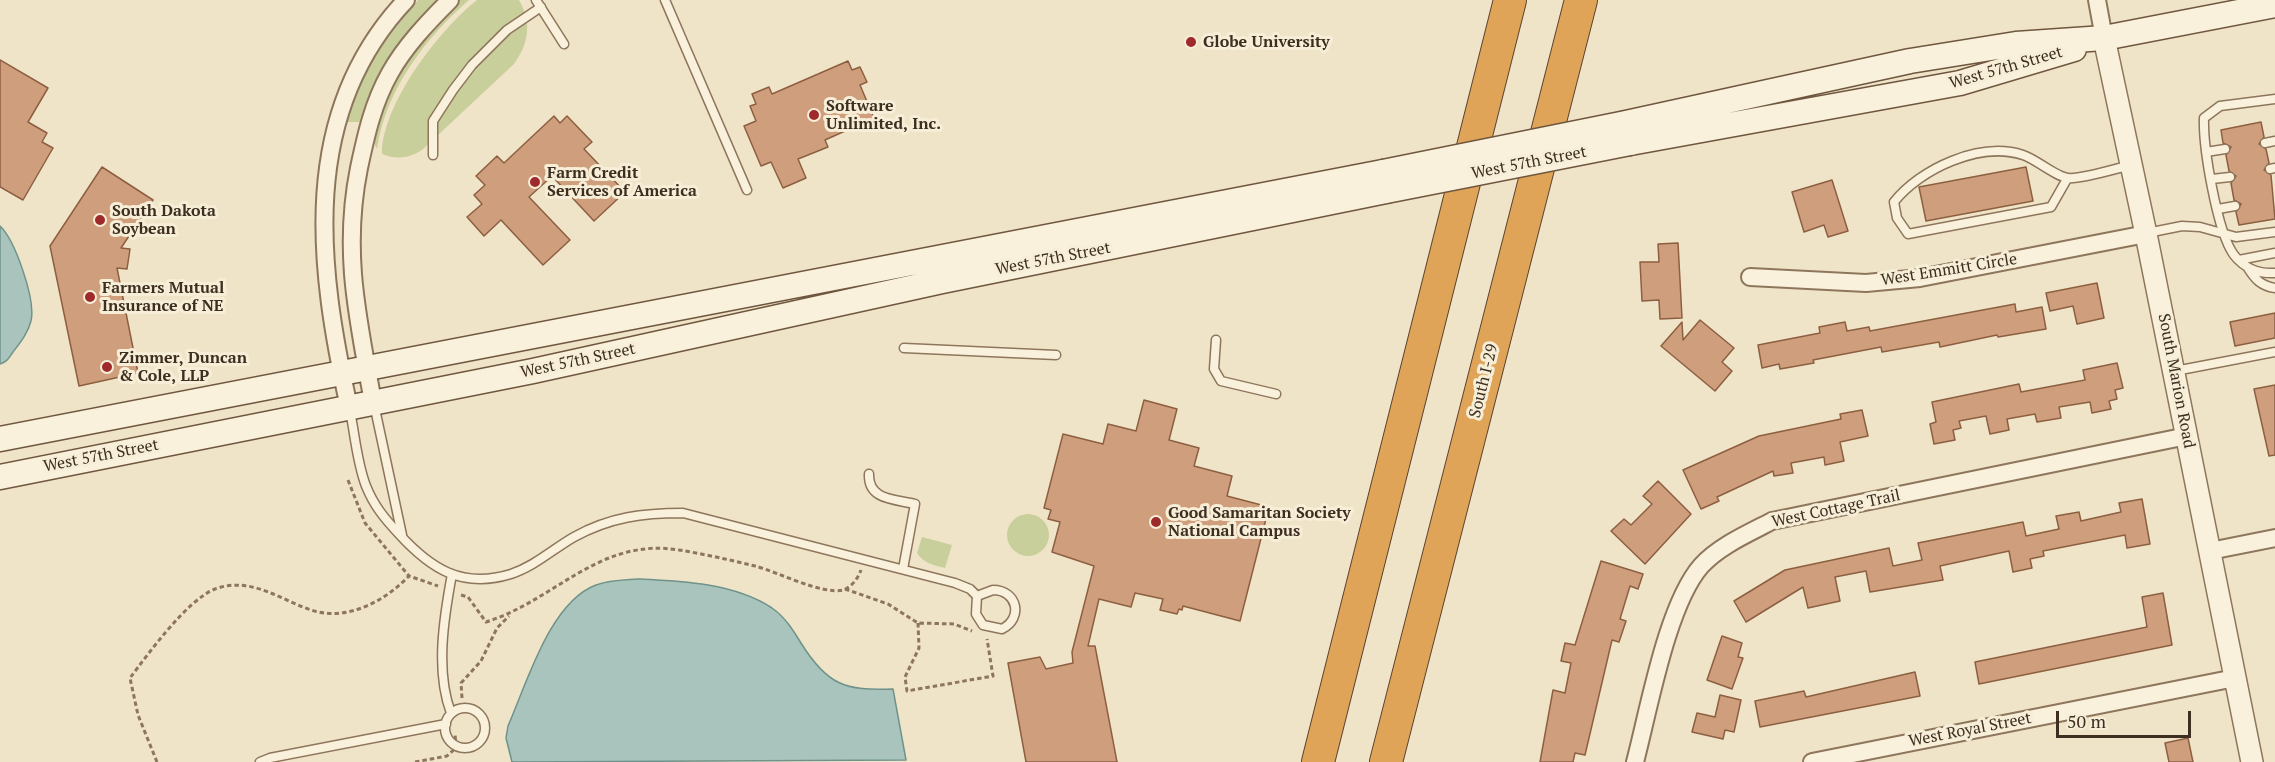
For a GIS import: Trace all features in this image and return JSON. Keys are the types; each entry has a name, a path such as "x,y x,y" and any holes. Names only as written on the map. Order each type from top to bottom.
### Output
{"highway":[{"path":"1318,762 1510,0"},
{"name":"South I-29","path":"1386,762 1581,0"}],"main road":[{"name":"West 57th Street","path":"0,439 367,366 1384,182 1628,133 1960,83 2029,64 2104,38 2275,5"},
{"name":"West 57th Street","path":"0,477 533,371 1384,182"}],"street":[{"path":"349,407 341,371 324,260 324,198 337,124 356,72 393,14 406,0"},
{"path":"373,402 357,314 351,234 352,197 374,105 390,73 411,42 450,0"},
{"name":"South Marion Road","path":"2097,0 2252,762"},
{"name":"West Emmitt Circle","path":"1750,277 1866,283 1911,279 2146,234"},
{"name":"West Cottage Trail","path":"1635,762 1678,603 1702,565 1737,539 1772,522 2187,436"},
{"path":"2210,551 2275,538"},
{"name":"West Royal Street","path":"1812,762 2235,678"}],"lane":[{"path":"665,0 747,190"},
{"path":"433,155 433,121 453,90 472,64 538,4 564,44"},
{"path":"2275,99 2220,106 2204,118 2206,152 2223,234 2254,279 2267,287 2275,288"},
{"path":"2265,143 2275,141"},
{"path":"2206,152 2224,149"},
{"path":"2067,178 2051,207 1908,234 1897,218 1894,202 1906,187 1934,169 1960,158 1998,152 2021,154 2067,178 2132,165"},
{"path":"2212,180 2230,177"},
{"path":"2218,209 2235,206"},
{"path":"2146,234 2182,226 2200,226 2223,234 2249,237 2275,232"},
{"path":"2239,260 2275,253"},
{"path":"2247,268 2275,273"},
{"path":"1216,340 1214,369 1221,381 1276,394"},
{"path":"904,348 1056,355"},
{"path":"2174,371 2275,352"},
{"path":"373,402 393,504 403,539"},
{"path":"349,407 365,484 378,512 421,559 452,574 477,578 511,573 530,566 574,537 607,520 651,513 683,513 955,583 970,589 977,596 976,614 983,625 1002,629 1012,621 1015,615 1014,602 1006,592 993,590 977,596"},
{"path":"869,474 869,485 875,494 915,504 903,569"},
{"path":"452,574 443,648 445,695 452,713"},
{"path":"462,708 470,708 481,715 485,722 484,736 475,746 469,748 455,745 447,736 446,724 452,713 462,708"},
{"path":"260,762 270,758 446,724"}],"path":[{"path":"157,762 138,715 130,678 186,611 213,590 239,584 274,594 312,611 340,613 370,606 394,592 409,576 468,597 486,622 510,614 545,595 581,569 614,554 649,547 756,566 830,590 845,590 888,604 918,623 954,624 973,632"},
{"path":"845,590 858,579 865,560"},
{"path":"415,762 447,756 456,748 454,720 463,712 461,683 481,661 497,628 510,614"},
{"path":"918,623 919,648 905,677 906,691 993,676 987,636"}],"green space":[{"path":"418,0 436,0 394,51 360,122 348,122 355,92 364,75 386,41"},
{"path":"460,0 469,0 423,48 398,86 381,127 377,149 374,134 379,115 389,93 418,48"},
{"path":"477,0 519,0 526,17 527,33 519,56 514,64 422,150 403,157 382,154 385,134 402,91 430,49 462,13"},
{"path":"1028,514 1043,520 1049,535 1043,550 1028,556 1013,550 1007,535 1013,520"},
{"path":"922,537 952,545 945,568 926,562 917,553"}],"water":[{"path":"0,226 18,257 32,311 30,325 24,338 8,360 0,364"},
{"path":"637,579 707,585 741,593 777,612 792,629 810,657 829,677 839,683 862,689 893,689 906,760 512,762 506,738 508,726 532,667 553,626 580,594 596,585"}],"building":[{"path":"0,60 48,88 28,122 47,133 42,142 53,148 23,200 0,187"},
{"path":"848,61 852,70 860,67 867,82 860,85 874,118 825,140 828,147 798,159 806,178 783,188 771,162 761,166 744,126 756,121 750,106 756,104 752,94 769,87 772,94"},
{"path":"554,116 560,123 567,116 592,142 584,149 625,192 594,221 552,176 529,197 570,240 543,265 501,220 484,236 467,217 482,204 474,195 485,185 476,176 497,156 504,163"},
{"path":"2261,122 2264,137 2259,144 2266,149 2269,163 2264,170 2271,175 2275,219 2239,225 2236,212 2241,204 2234,200 2231,183 2236,176 2229,171 2226,155 2231,147 2223,143 2221,130"},
{"path":"102,167 153,200 121,248 130,249 127,269 117,268 138,373 79,386 50,246"},
{"path":"2026,167 2033,201 1926,221 1919,187"},
{"path":"1832,180 1848,231 1828,237 1824,225 1804,232 1792,192"},
{"path":"1678,243 1682,318 1660,319 1659,300 1642,301 1640,262 1659,262 1658,244"},
{"path":"2097,283 2104,318 2077,324 2073,306 2050,311 2046,293"},
{"path":"2015,304 2016,312 2042,307 2046,329 1998,337 1997,335 1940,347 1939,342 1882,352 1881,347 1780,369 1779,364 1762,368 1758,345 1820,333 1819,327 1845,322 1847,331 1869,327 1870,331"},
{"path":"2275,313 2275,338 2235,346 2230,322"},
{"path":"1700,320 1734,348 1722,362 1732,371 1715,391 1661,346 1682,322 1683,340"},
{"path":"2117,363 2123,388 2115,390 2117,399 2109,401 2111,409 2092,413 2090,402 2059,407 2061,418 2037,422 2035,414 2007,419 2009,430 1990,434 1986,416 1959,421 1961,428 1953,430 1955,440 1934,444 1930,424 1936,422 1932,402 2019,384 2021,392 2085,380 2083,370"},
{"path":"2275,385 2275,455 2269,456 2254,389"},
{"path":"1144,400 1177,409 1169,440 1199,448 1194,466 1232,476 1227,496 1269,507 1240,621 1183,606 1177,614 1160,610 1163,599 1135,593 1131,607 1099,599 1088,646 1095,646 1117,762 1026,762 1008,663 1040,657 1046,669 1073,663 1072,652 1094,566 1052,552 1060,522 1048,519 1051,510 1044,508 1063,434 1103,444 1108,424 1136,431"},
{"path":"1862,410 1868,436 1840,442 1844,461 1825,465 1824,457 1791,463 1793,473 1774,476 1773,471 1717,497 1719,501 1701,509 1683,470 1759,436 1841,419 1840,414"},
{"path":"1658,481 1691,514 1645,564 1611,531 1624,519 1631,525 1652,504 1643,496"},
{"path":"2142,499 2150,544 2127,548 2125,535 2043,551 2044,556 2030,559 2032,568 2013,572 2009,551 1940,566 1943,580 1870,592 1866,571 1835,577 1840,601 1808,608 1803,587 1746,622 1734,601 1785,570 1889,548 1893,566 1922,560 1918,543 2023,522 2026,536 2059,529 2056,516 2079,512 2081,521 2121,512 2119,503"},
{"path":"1601,561 1643,574 1638,589 1630,586 1620,619 1626,621 1619,642 1612,640 1585,755 1575,753 1573,762 1540,762 1553,690 1565,693 1571,663 1561,661 1565,643 1575,645"},
{"path":"2163,593 2172,645 1979,684 1975,662 2147,627 2142,597"},
{"path":"1722,636 1742,643 1738,657 1743,658 1732,689 1707,680"},
{"path":"1915,672 1920,696 1760,727 1755,701 1804,691 1806,697"},
{"path":"1720,695 1741,700 1734,732 1725,730 1723,739 1692,732 1697,713 1715,717"},
{"path":"2188,738 2193,762 2169,762 2165,743"}],"place":[{"name":"Globe University","path":"1191,42"},
{"name":"Software Unlimited, Inc.","path":"814,115"},
{"name":"Farm Credit Services of America","path":"535,182"},
{"name":"South Dakota Soybean","path":"100,220"},
{"name":"Farmers Mutual Insurance of NE","path":"90,297"},
{"name":"Zimmer, Duncan & Cole, LLP","path":"107,367"},
{"name":"Good Samaritan Society National Campus","path":"1156,522"}]}
